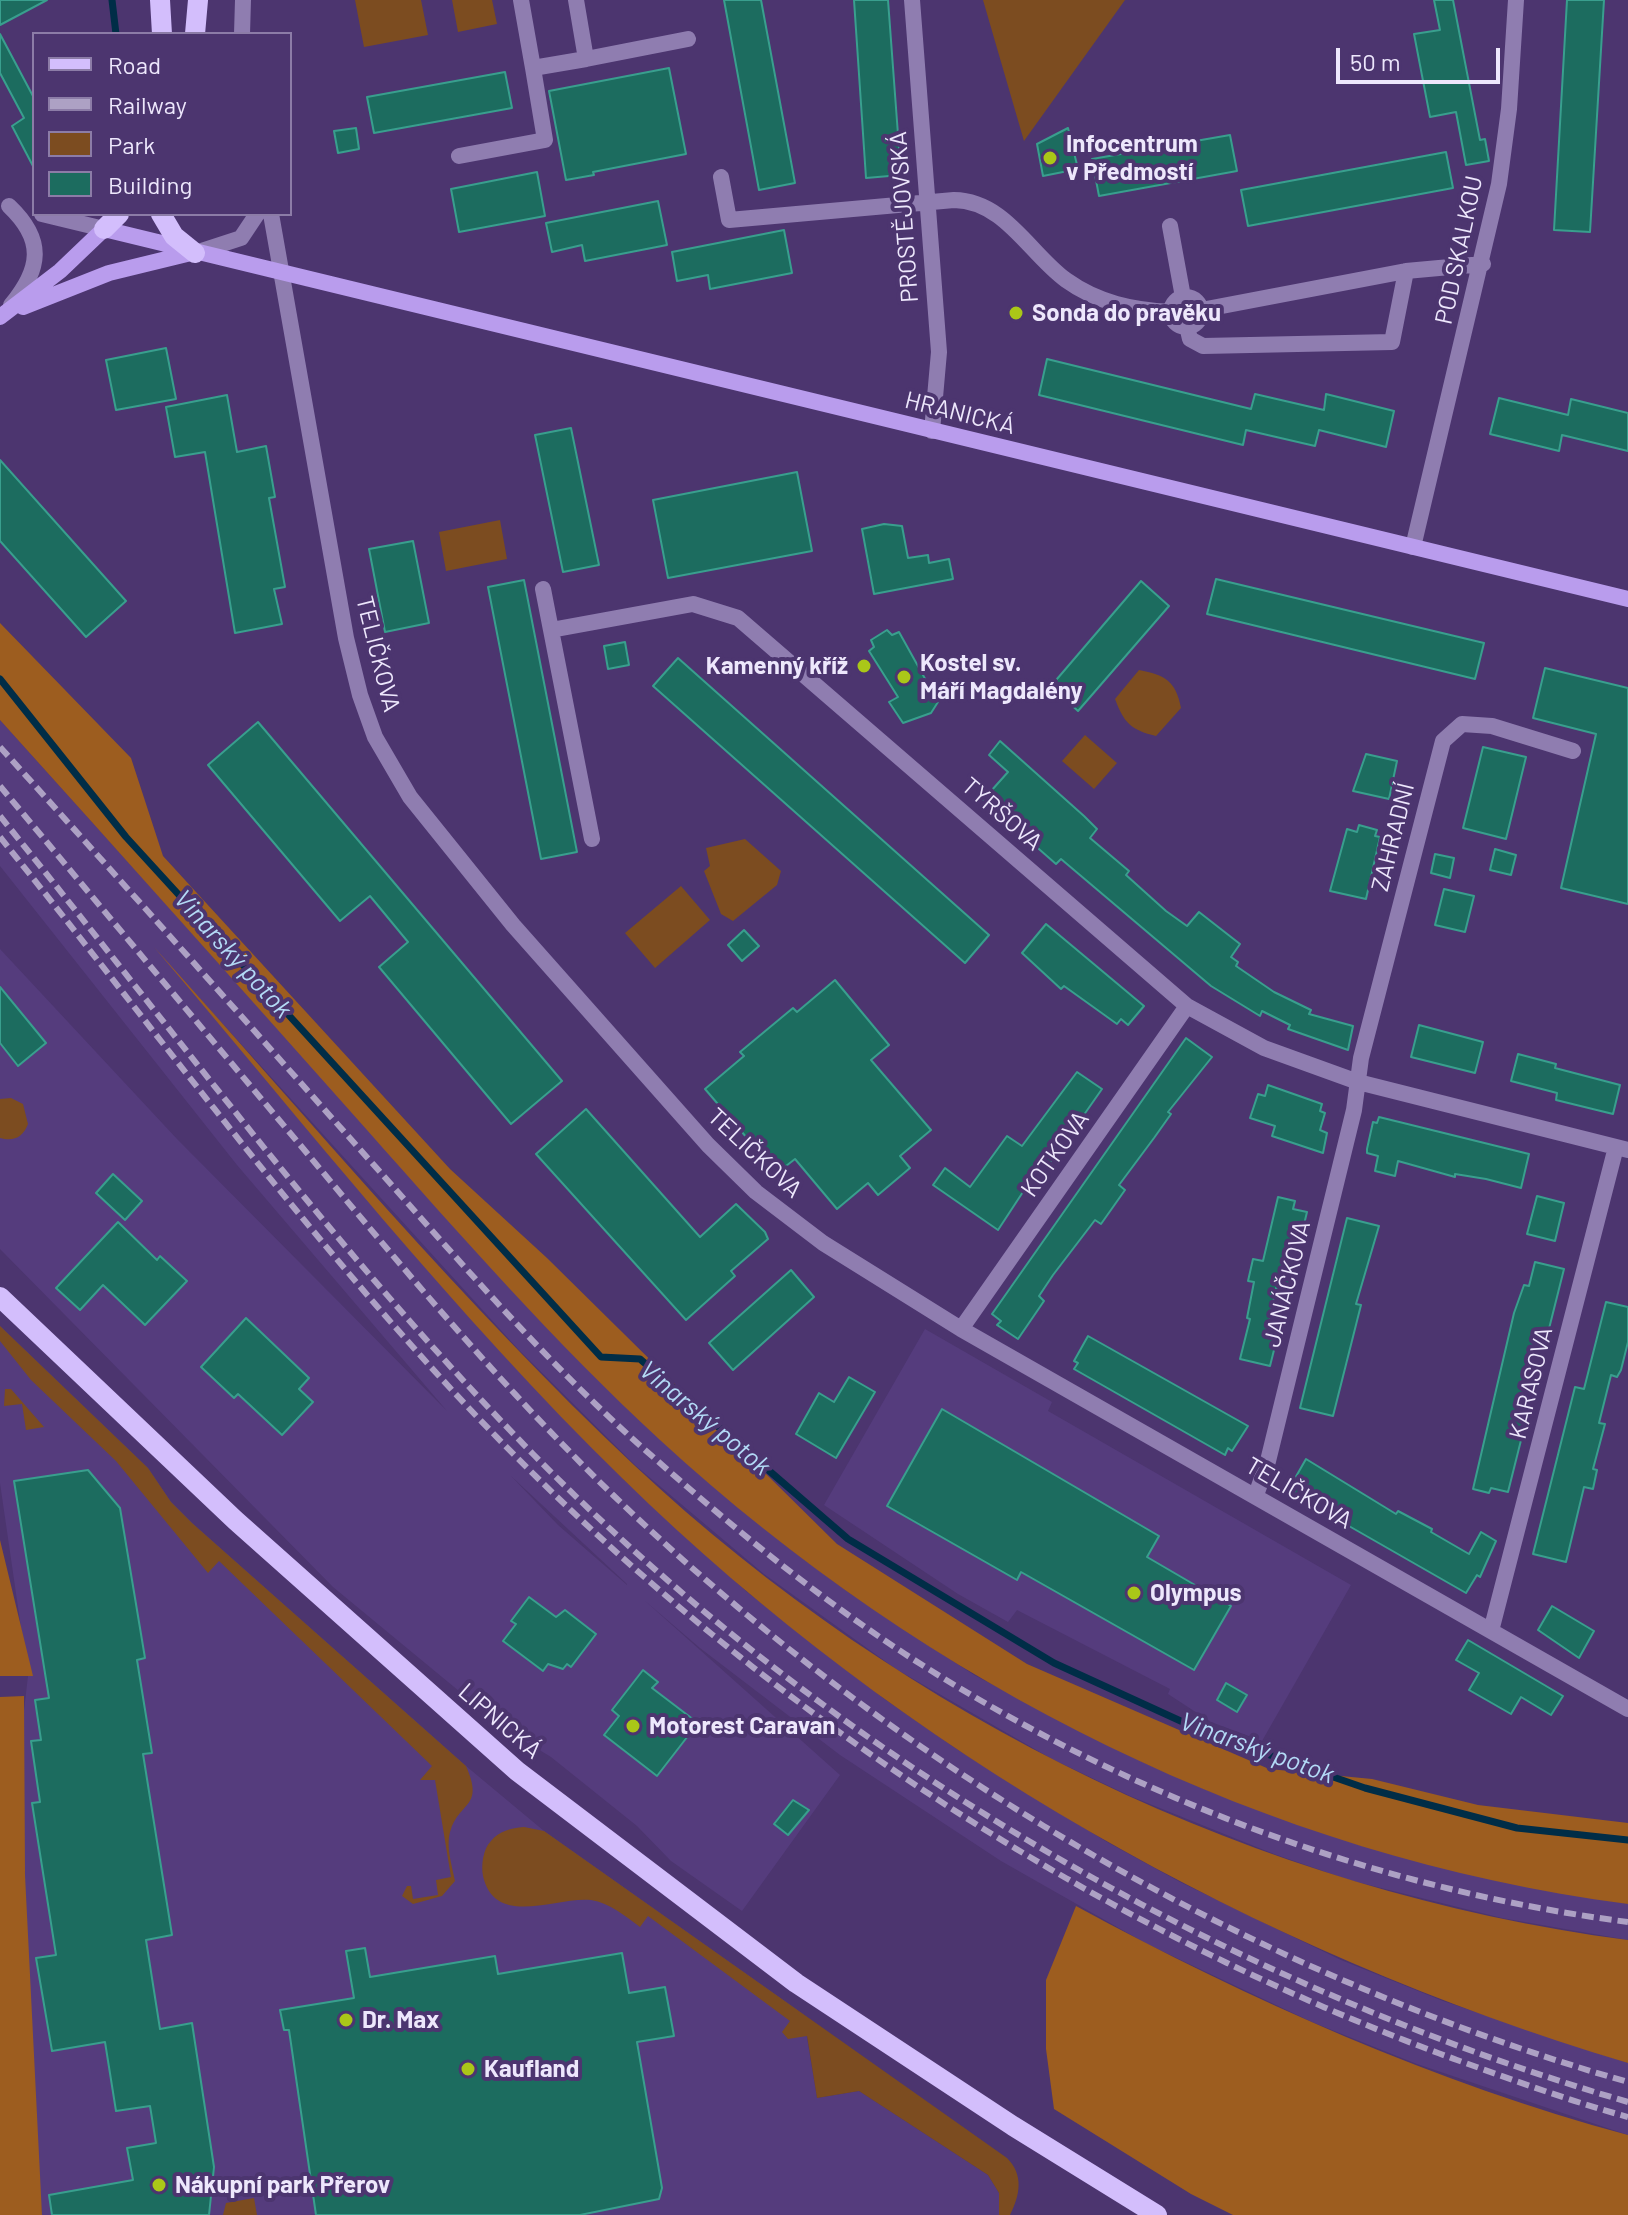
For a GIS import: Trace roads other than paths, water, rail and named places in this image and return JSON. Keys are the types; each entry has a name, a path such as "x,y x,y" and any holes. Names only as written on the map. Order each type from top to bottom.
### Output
{"main road":[{"path":"160,0 162,32"},
{"path":"195,32 198,0"},
{"path":"162,216 174,236 195,253"},
{"path":"2,316 60,271 108,222"},
{"name":"HRANICKÁ","path":"108,222 195,253 1628,599"},
{"path":"2,316 109,273 195,253"},
{"name":"LIPNICKÁ","path":"0,1297 235,1520 517,1771 796,1983 1013,2126 1157,2215"}],"street":[{"path":"242,32 243,0"},
{"path":"459,156 545,140 521,0"},
{"path":"576,0 586,59"},
{"name":"PROSTĚJOVSKÁ","path":"912,0 939,362 932,431"},
{"name":"POD SKALKOU","path":"1413,547 1483,264 1507,130 1516,0"},
{"path":"533,68 688,39"},
{"path":"721,177 729,220 961,201 983,206 1000,216 1039,257 1081,289 1126,307 1171,312"},
{"path":"5,204 32,211"},
{"path":"2,316 30,279 36,258 31,233 5,204"},
{"path":"58,216 108,222"},
{"path":"195,253 241,238 256,216"},
{"name":"TELIČKOVA","path":"271,216 353,670 375,737 396,776 513,925 731,1169 823,1243 961,1329 1628,1709"},
{"path":"1170,226 1183,297"},
{"path":"1201,310 1406,271 1483,264"},
{"path":"1187,326 1190,339 1203,346 1392,342 1406,271"},
{"path":"1183,297 1173,305 1171,312 1176,322 1187,326 1197,321 1201,310"},
{"path":"1183,297 1195,300 1201,310"},
{"path":"543,589 592,839"},
{"name":"TYRŠOVA","path":"551,630 693,604 738,618 1187,1006 1264,1048 1358,1082 1622,1148"},
{"name":"ZAHRADNÍ","path":"1358,1082 1361,1058 1443,741 1462,724 1477,725 1573,751"},
{"name":"KOTKOVA","path":"961,1329 1187,1006"},
{"name":"JANÁČKOVA","path":"1256,1495 1271,1446 1358,1082"},
{"name":"KARASOVA","path":"1491,1631 1622,1148"}],"waterway":[{"name":"Vinarský potok","path":"112,0 116,32"},
{"name":"Vinarský potok","path":"0,679 126,837 601,1357 640,1359 848,1539 1054,1663 1209,1734 1365,1788 1517,1828 1628,1840"}],"railway":[{"path":"0,747 474,1277 578,1387 743,1534 839,1608 905,1654 987,1704 1161,1792 1344,1860 1438,1886 1533,1907 1628,1922"},
{"path":"0,786 376,1236 531,1411 613,1495 722,1594 838,1687 959,1772 1085,1850 1215,1921 1350,1983 1487,2037 1628,2082"},
{"path":"0,816 258,1141 461,1378 532,1453 648,1564 772,1666 903,1761 1039,1847 1180,1924 1326,1993 1475,2052 1628,2102"},
{"path":"0,837 343,1267 465,1404 571,1510 683,1610 800,1703 923,1790 1050,1869 1182,1941 1318,2004 1457,2060 1628,2117"}],"place":[{"name":"Infocentrum v Předmostí","path":"1050,158"},
{"name":"Sonda do pravěku","path":"1016,313"},
{"name":"Kamenný kříž","path":"864,666"},
{"name":"Kostel sv. Máří Magdalény","path":"904,677"},
{"name":"Olympus","path":"1134,1593"},
{"name":"Motorest Caravan","path":"633,1726"},
{"name":"Dr. Max","path":"346,2020"},
{"name":"Kaufland","path":"468,2069"},
{"name":"Nákupní park Přerov","path":"159,2185"}]}
